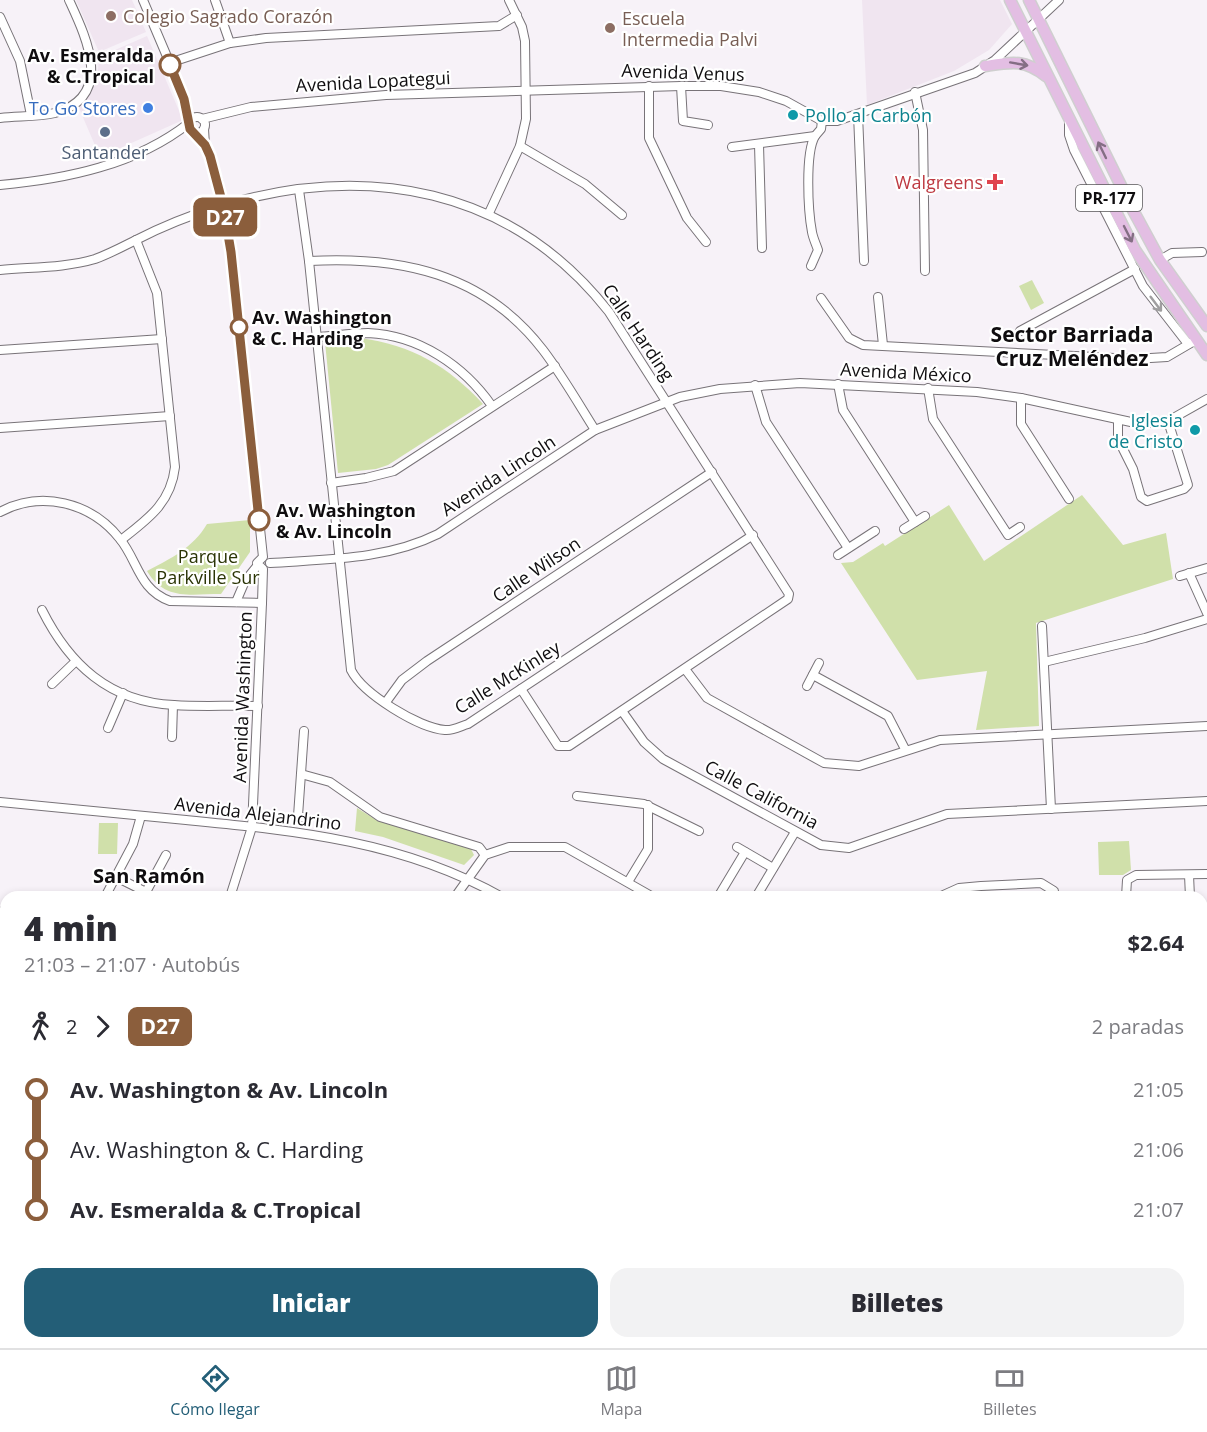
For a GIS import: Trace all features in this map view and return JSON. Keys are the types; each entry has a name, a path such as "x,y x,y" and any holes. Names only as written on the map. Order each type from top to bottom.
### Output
{"main road":[{"name":"PR-177","path":"1011,0 1136,250 1192,342 1207,355"},
{"name":"PR-177","path":"1029,0 1160,260 1207,326"},
{"path":"985,66 1016,61 1036,68 1049,78"}],"street":[{"path":"0,118 57,112 75,102 89,82 92,62 69,0"},
{"path":"143,0 205,145 223,205 231,252 263,557"},
{"path":"215,0 230,43"},
{"path":"489,213 520,146 526,119 525,42 517,15 509,0"},
{"path":"811,267 818,250 812,232 810,144 821,129 822,121 837,121 915,92 964,78 985,66 1026,32 1059,0"},
{"path":"169,63 230,43 267,38 500,26 517,15"},
{"path":"1,21 20,61 31,115"},
{"path":"649,86 649,138 687,218 706,242"},
{"path":"681,86 683,121 708,125"},
{"name":"Avenida Venus","path":"526,90 721,86 759,92 786,101 822,121"},
{"name":"Avenida Lopategui","path":"0,185 78,175 223,114 273,104 386,95 526,90"},
{"path":"915,92 923,130 925,270"},
{"path":"858,114 864,261"},
{"path":"821,298 849,338 863,345 1134,359 1167,357 1192,342 1155,303 1134,269 1074,150 1069,135 1069,120"},
{"path":"732,147 815,136"},
{"path":"759,145 762,248"},
{"path":"520,146 585,184 622,215"},
{"name":"Calle Harding","path":"0,270 91,260 182,218 223,205 299,190 337,186 394,187 434,195 489,213 524,233 584,282 609,312 789,594 788,599 685,669"},
{"name":"Calle McKinley","path":"299,190 309,261 351,670 365,688 425,726 448,730 468,724 753,535"},
{"path":"121,540 158,510 169,492 175,467 157,293 136,240"},
{"path":"1160,260 1172,253 1202,252"},
{"path":"309,261 381,261 419,267 451,279 506,312 535,341 555,366 595,430"},
{"path":"1020,331 1134,269"},
{"path":"878,297 883,345"},
{"path":"316,338 367,333 418,345 451,363 477,386 492,406"},
{"path":"0,350 162,339"},
{"path":"331,483 394,471 555,366"},
{"name":"Avenida México","path":"667,402 695,394 755,385 800,382 928,388 1021,398 1140,424 1168,421 1207,399"},
{"path":"838,384 843,410 915,522"},
{"path":"755,385 766,422 848,548"},
{"path":"928,388 933,419 1008,535 1020,527"},
{"path":"1021,398 1021,424 1069,499"},
{"name":"Avenida Lincoln","path":"270,563 385,554 418,544 438,534 595,430 667,402"},
{"path":"0,428 170,416"},
{"path":"1118,421 1118,439 1133,468 1141,497 1147,501 1184,489 1188,485 1168,421"},
{"name":"Calle Wilson","path":"386,702 402,680 426,661 712,472"},
{"path":"0,512 34,500 58,501 87,512 121,540 144,583 163,599 262,603"},
{"path":"904,529 924,516"},
{"path":"838,555 875,531"},
{"path":"236,602 244,581 260,567 269,567 270,563 267,558 263,557"},
{"path":"260,567 258,561 263,557"},
{"name":"Avenida Washington","path":"232,891 252,826 262,603 260,567"},
{"path":"1207,568 1185,575 1207,613"},
{"path":"42,610 57,639 75,662 101,682 123,693 173,705 258,706"},
{"path":"1044,662 1144,638 1207,619"},
{"path":"1042,626 1051,808"},
{"path":"52,684 75,662"},
{"path":"807,686 819,663"},
{"path":"521,689 558,746 569,746 685,669 707,698 824,763 859,766 905,749 940,740 1207,726"},
{"path":"813,675 888,716 905,749"},
{"path":"108,728 123,693"},
{"path":"172,737 173,705"},
{"name":"Calle California","path":"622,711 644,742 663,759 821,845 849,848 947,814 1207,801"},
{"path":"304,731 298,816 306,818"},
{"path":"301,774 330,782 380,817 479,847 485,855"},
{"path":"578,796 648,805 699,831"},
{"name":"Avenida Alejandrino","path":"0,802 252,826 344,839 436,865 490,891"},
{"path":"628,882 648,849 648,805"},
{"path":"108,891 133,844 141,816"},
{"path":"760,891 795,832"},
{"path":"459,891 485,855 501,847 565,847 643,891"},
{"path":"721,891 741,850 773,868"},
{"path":"147,891 166,855"},
{"path":"1126,891 1126,883 1130,877 1207,874"},
{"path":"1189,875 1190,891"},
{"path":"116,877 144,891"},
{"path":"953,891 981,886 1041,883 1054,891"},
{"path":"981,886 981,891"}],"shaded area":[{"name":"Colegio Sagrado Corazón","path":"76,0 132,0 146,32 99,52"},
{"path":"862,0 1000,0 1012,24 989,50 954,71 867,105"},
{"path":"147,36 183,120 100,157 79,108 97,82 99,57"}],"green space":[{"path":"1032,280 1044,303 1031,310 1019,286"},
{"path":"360,338 396,346 428,359 456,379 483,404 388,465 376,469 338,473 325,342"},
{"path":"1082,495 1123,545 1166,533 1173,579 1036,623 1039,726 976,730 987,671 917,680 841,563 853,562 883,543 885,546 949,505 984,561"},
{"name":"Parque Parkville Sur","path":"250,520 250,552 221,594 179,594 162,587 147,571 188,546 207,524"},
{"path":"357,808 378,821 471,849 474,855 464,865 383,837 355,831"},
{"path":"99,823 118,823 117,854 98,854"},
{"path":"1129,841 1131,870 1123,875 1099,875 1098,842"}],"bus line":[{"name":"D27","path":"170,65 184,99 190,129 205,145 210,156 223,205 231,252 259,520"}],"place":[{"name":"Colegio Sagrado Corazón","path":"111,16"},
{"name":"Escuela Intermedia Palvi","path":"610,28"},
{"name":"Av. Esmeralda & C.Tropical","path":"170,65"},
{"name":"To Go Stores","path":"148,108"},
{"name":"Pollo al Carbón","path":"793,115"},
{"name":"Santander","path":"105,132"},
{"name":"Walgreens","path":"995,182"},
{"name":"Av. Washington & C. Harding","path":"239,327"},
{"name":"Iglesia de Cristo","path":"1195,430"},
{"name":"Av. Washington & Av. Lincoln","path":"259,520"}],"district":[{"name":"Sector Barriada Cruz Meléndez","path":"1072,346"},
{"name":"San Ramón","path":"149,875"}]}
